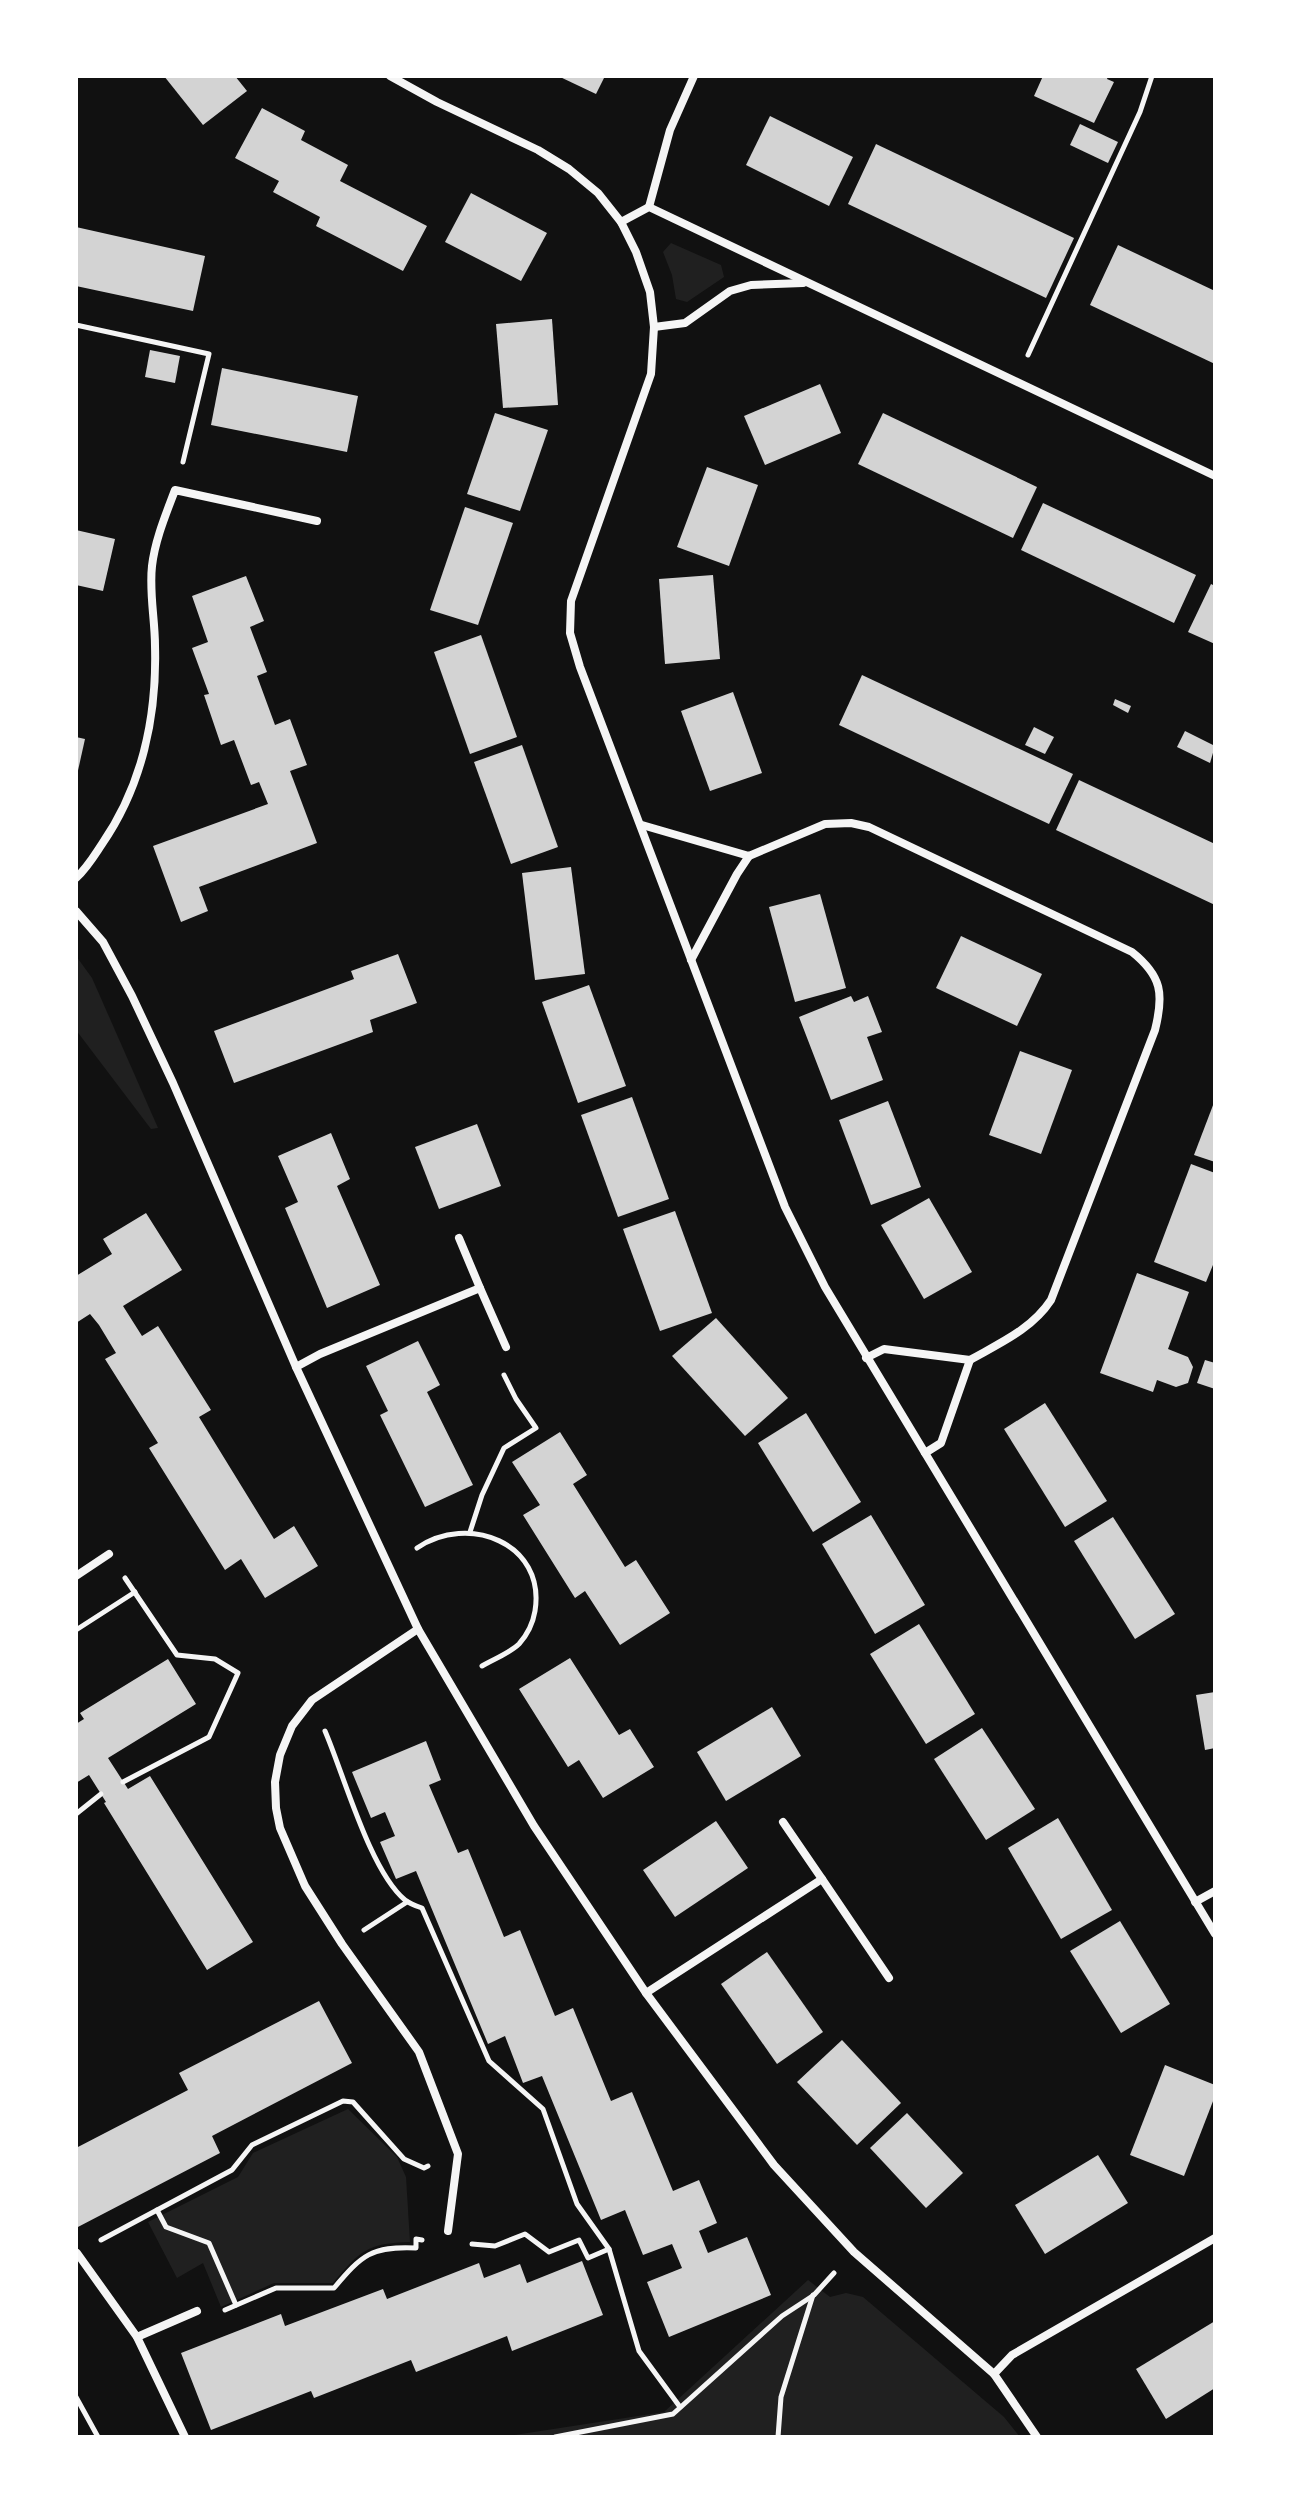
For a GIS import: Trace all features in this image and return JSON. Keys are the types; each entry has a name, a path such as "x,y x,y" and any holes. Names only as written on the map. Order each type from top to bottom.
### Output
{"street":[{"path":"390,76 538,150 569,169 598,193 621,222 636,252 650,292 654,327 651,374 574,589 569,612 572,641 580,667 785,1207 825,1287 1215,1934"},
{"path":"621,222 649,207 670,130 694,76"},
{"path":"649,207 1215,476"},
{"path":"654,327 685,323 730,291 751,285 808,283"},
{"path":"76,878 120,819 144,759 154,674 150,586 152,561 175,490 317,521"},
{"path":"691,960 749,856 825,824 851,823 869,827 1132,952 1149,966 1159,986 1161,1006 1155,1030 1051,1300 1041,1315 1027,1327 970,1360 884,1349 866,1358"},
{"path":"642,825 749,856"},
{"path":"76,911 103,942 132,996 296,1367 418,1629 534,1826 646,1993 774,2165 854,2252 994,2374 1037,2437"},
{"path":"459,1238 506,1347"},
{"path":"296,1367 320,1354 480,1288"},
{"path":"925,1453 941,1443 970,1360"},
{"path":"76,1576 109,1554"},
{"path":"418,1629 312,1700 292,1726 280,1755 275,1782 276,1808 280,1828 305,1886 419,2052 458,2154 448,2231"},
{"path":"783,1822 889,1978"},
{"path":"646,1993 822,1879"},
{"path":"1195,1902 1215,1891"},
{"path":"994,2374 1012,2355 1215,2238"},
{"path":"77,2253 137,2337 185,2437"},
{"path":"137,2337 197,2311"}],"path":[{"path":"1017,382 1140,112 1152,76"},
{"path":"76,325 209,354 175,490"},
{"path":"470,1532 482,1495 504,1448 536,1428 516,1399 500,1366 506,1347"},
{"path":"417,1548 426,1541 470,1532 501,1540 518,1555 531,1573 536,1600 528,1632 518,1645 482,1666"},
{"path":"109,1554 177,1655 215,1659 238,1673 209,1737 123,1782"},
{"path":"76,1630 135,1592"},
{"path":"312,1700 360,1823 389,1883 407,1902 422,1908 489,2061 543,2109 577,2204 609,2249 639,2351 680,2407"},
{"path":"76,1814 101,1794"},
{"path":"342,1944 407,1902"},
{"path":"77,2253 232,2170 252,2145 343,2101 353,2102 404,2159 424,2168 458,2154"},
{"path":"157,2210 166,2227 209,2243 236,2305"},
{"path":"464,2243 495,2246 525,2234 549,2252 579,2240 588,2258 609,2249"},
{"path":"197,2311 202,2321 276,2288 334,2288 357,2261 386,2246 416,2248 416,2239 432,2240"},
{"path":"555,2437 673,2414 782,2316 814,2295 854,2252"},
{"path":"778,2437 781,2397 814,2295"},
{"path":"76,2397 98,2437"}],"shaded area":[{"path":"671,243 721,265 724,277 687,302 676,299 672,275 663,252"},
{"path":"76,956 92,978 158,1128 151,1129 76,1030"},
{"path":"348,2109 397,2157 406,2177 410,2242 384,2244 366,2251 350,2263 333,2283 274,2283 221,2307 203,2263 177,2278 148,2222 238,2177 253,2153"},
{"path":"808,2280 830,2297 846,2293 863,2297 1004,2417 1020,2437 502,2437 664,2412"}],"building":[{"path":"164,76 235,76 247,91 203,125"},
{"path":"558,76 605,76 596,94"},
{"path":"1043,76 1108,76 1107,79 1114,82 1094,123 1034,96"},
{"path":"262,108 305,131 301,140 348,165 340,181 427,226 403,271 316,226 320,217 273,192 279,181 235,158"},
{"path":"770,116 853,157 829,206 746,165"},
{"path":"1080,124 1118,142 1108,163 1070,145"},
{"path":"876,144 1074,238 1046,298 848,204"},
{"path":"471,193 547,233 521,281 445,242"},
{"path":"76,227 205,256 193,311 76,286"},
{"path":"1118,245 1215,291 1215,364 1090,305"},
{"path":"552,319 558,405 503,408 496,324"},
{"path":"150,350 180,356 175,383 145,377"},
{"path":"222,368 358,396 347,452 211,425"},
{"path":"820,384 841,433 765,465 744,416"},
{"path":"495,413 548,430 520,511 467,494"},
{"path":"883,413 1037,487 1013,538 858,464"},
{"path":"707,467 758,485 729,566 677,547"},
{"path":"1043,503 1196,575 1174,623 1021,550"},
{"path":"465,507 513,523 478,625 430,610"},
{"path":"76,530 115,539 103,591 76,585"},
{"path":"713,575 720,659 665,664 659,579"},
{"path":"246,576 264,621 250,627 267,672 257,676 275,725 290,719 307,765 290,771 317,843 199,887 208,911 181,922 153,846 268,804 259,782 251,785 234,740 221,745 204,695 209,694 192,648 208,642 192,596"},
{"path":"1211,584 1215,586 1215,644 1188,632"},
{"path":"481,635 517,737 470,754 434,652"},
{"path":"862,675 1073,774 1049,824 839,725"},
{"path":"733,692 762,773 710,791 681,711"},
{"path":"1115,699 1131,706 1128,713 1113,705"},
{"path":"1034,727 1054,737 1045,754 1025,745"},
{"path":"1185,731 1215,746 1210,763 1177,747"},
{"path":"76,737 85,739 77,775 76,775"},
{"path":"522,745 558,847 511,864 474,762"},
{"path":"1079,780 1215,844 1215,905 1056,830"},
{"path":"571,867 585,974 535,980 522,873"},
{"path":"820,894 846,988 795,1002 769,907"},
{"path":"961,936 1042,974 1017,1026 936,988"},
{"path":"398,954 417,1003 370,1020 373,1032 234,1083 214,1031 354,979 351,971"},
{"path":"589,985 626,1086 578,1103 542,1002"},
{"path":"851,996 854,1002 868,996 882,1032 867,1037 883,1080 831,1100 799,1017"},
{"path":"1020,1051 1072,1070 1041,1154 989,1135"},
{"path":"632,1097 669,1199 618,1217 581,1115"},
{"path":"1215,1100 1215,1162 1194,1155"},
{"path":"888,1101 921,1187 871,1205 839,1120"},
{"path":"477,1124 501,1186 439,1209 415,1147"},
{"path":"331,1133 350,1179 337,1186 380,1285 327,1308 285,1208 298,1202 278,1156"},
{"path":"1191,1164 1215,1173 1215,1260 1206,1282 1154,1262"},
{"path":"929,1198 972,1272 924,1299 881,1225"},
{"path":"675,1211 712,1313 660,1331 623,1229"},
{"path":"146,1213 182,1270 123,1306 142,1336 158,1326 211,1410 199,1417 274,1539 294,1526 318,1566 265,1598 241,1559 225,1570 149,1448 158,1443 105,1359 116,1353 99,1325 90,1314 76,1323 76,1276 112,1254 103,1239"},
{"path":"1137,1273 1189,1292 1168,1349 1188,1357 1193,1367 1188,1383 1176,1387 1157,1380 1153,1392 1100,1373"},
{"path":"716,1318 788,1398 745,1436 672,1356"},
{"path":"418,1341 440,1385 427,1392 473,1485 425,1507 380,1415 388,1411 366,1366"},
{"path":"1205,1360 1215,1363 1215,1389 1197,1383"},
{"path":"1045,1403 1107,1501 1065,1527 1004,1429"},
{"path":"806,1413 861,1502 813,1532 758,1443"},
{"path":"560,1432 587,1475 573,1484 625,1567 636,1560 670,1613 620,1645 585,1591 575,1598 523,1515 540,1505 512,1462"},
{"path":"871,1515 925,1605 875,1634 822,1544"},
{"path":"1113,1517 1175,1614 1135,1639 1074,1541"},
{"path":"919,1624 975,1714 926,1744 870,1654"},
{"path":"570,1658 619,1735 630,1729 654,1767 603,1798 579,1760 568,1767 519,1689"},
{"path":"168,1659 196,1704 108,1758 128,1789 150,1776 253,1942 207,1970 89,1775 76,1783 76,1724 84,1719 80,1713"},
{"path":"1215,1692 1215,1748 1205,1750 1196,1695"},
{"path":"772,1707 801,1756 726,1801 697,1752"},
{"path":"982,1728 1035,1809 986,1840 934,1759"},
{"path":"426,1741 441,1780 429,1785 458,1853 468,1849 504,1937 520,1930 555,2016 573,2008 611,2101 632,2092 673,2191 699,2180 717,2223 699,2231 708,2253 747,2237 771,2295 669,2337 647,2282 682,2268 672,2244 643,2255 625,2210 601,2220 542,2076 523,2083 505,2036 488,2044 416,1871 396,1879 380,1842 395,1836 385,1812 371,1818 352,1772"},
{"path":"1058,1818 1112,1910 1061,1939 1008,1848"},
{"path":"716,1821 748,1868 675,1917 643,1870"},
{"path":"1120,1921 1170,2004 1121,2033 1070,1951"},
{"path":"767,1952 823,2032 777,2064 721,1984"},
{"path":"319,2001 352,2063 212,2136 220,2153 76,2228 76,2148 188,2090 179,2073"},
{"path":"842,2040 901,2103 857,2145 797,2082"},
{"path":"1165,2065 1215,2085 1215,2096 1184,2176 1130,2155"},
{"path":"907,2113 963,2173 926,2208 870,2148"},
{"path":"1098,2155 1128,2203 1045,2254 1015,2205"},
{"path":"582,2261 603,2315 512,2351 507,2336 416,2372 411,2360 314,2398 311,2391 211,2430 181,2353 281,2314 285,2326 383,2289 387,2299 479,2263 484,2278 520,2264 527,2283"},
{"path":"1215,2321 1215,2388 1166,2419 1136,2369"}]}
